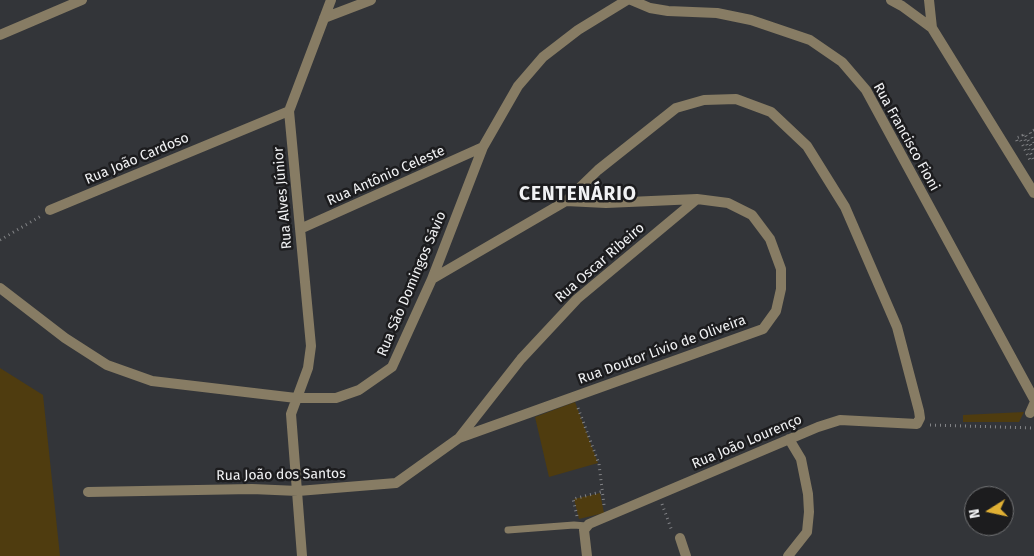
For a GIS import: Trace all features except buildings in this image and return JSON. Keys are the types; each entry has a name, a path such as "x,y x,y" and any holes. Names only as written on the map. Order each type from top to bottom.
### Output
{"street":[{"path":"0,35 82,0"},
{"name":"Rua Alves Júnior","path":"302,556 291,414 308,368 311,346 289,111 331,0"},
{"path":"324,18 371,0"},
{"name":"Rua São Domingos Sávio","path":"0,288 65,338 107,365 152,381 296,398 336,398 360,390 392,367 432,279 483,147 518,86 543,57 578,30 627,0"},
{"name":"Rua Francisco Fioni","path":"631,0 650,8 668,11 718,13 751,20 810,40 842,62 866,90 1034,399"},
{"path":"891,0 932,28 1034,192"},
{"path":"929,0 932,28"},
{"path":"432,279 566,202 598,170 676,108 704,100 736,99 771,112 808,146 845,207 897,328 908,362 923,422"},
{"name":"Rua João Cardoso","path":"50,210 289,111"},
{"name":"Rua Antônio Celeste","path":"300,229 483,147"},
{"name":"Rua Oscar Ribeiro","path":"566,202 606,203 697,200"},
{"name":"Rua Oscar Ribeiro","path":"459,438 521,359 577,299 697,200"},
{"name":"Rua Doutor Lívio de Oliveira","path":"459,438 764,329 776,311 782,289 782,269 770,240 752,215 728,203 697,200"},
{"name":"Rua João Lourenço","path":"587,525 789,439 840,420 864,420 911,425 923,422"},
{"name":"Rua João dos Santos","path":"88,492 252,489 298,491 396,482 459,438"},
{"path":"788,556 807,532 810,512 801,460 789,439"},
{"path":"586,556 587,525"},
{"path":"680,538 686,556"}],"lane":[{"path":"508,530 587,525"}],"path":[{"path":"1034,130 1030,132 1034,143"},
{"path":"1026,162 1016,138 1019,137 1030,160 1032,159 1023,135 1025,134 1034,152"},
{"path":"0,240 50,210"},
{"path":"574,396 599,464 604,506"},
{"path":"923,422 1034,428"},
{"path":"577,519 572,498 601,492"},
{"path":"658,494 675,540 680,538"}],"shaded area":[{"path":"0,368 43,395 60,556 0,556"},
{"path":"575,402 598,463 549,477 535,417"},
{"path":"1024,412 1019,422 963,422 963,415"},
{"path":"600,493 604,513 579,519 574,499"}],"district":[{"name":"CENTENÁRIO","path":"578,195"}]}
